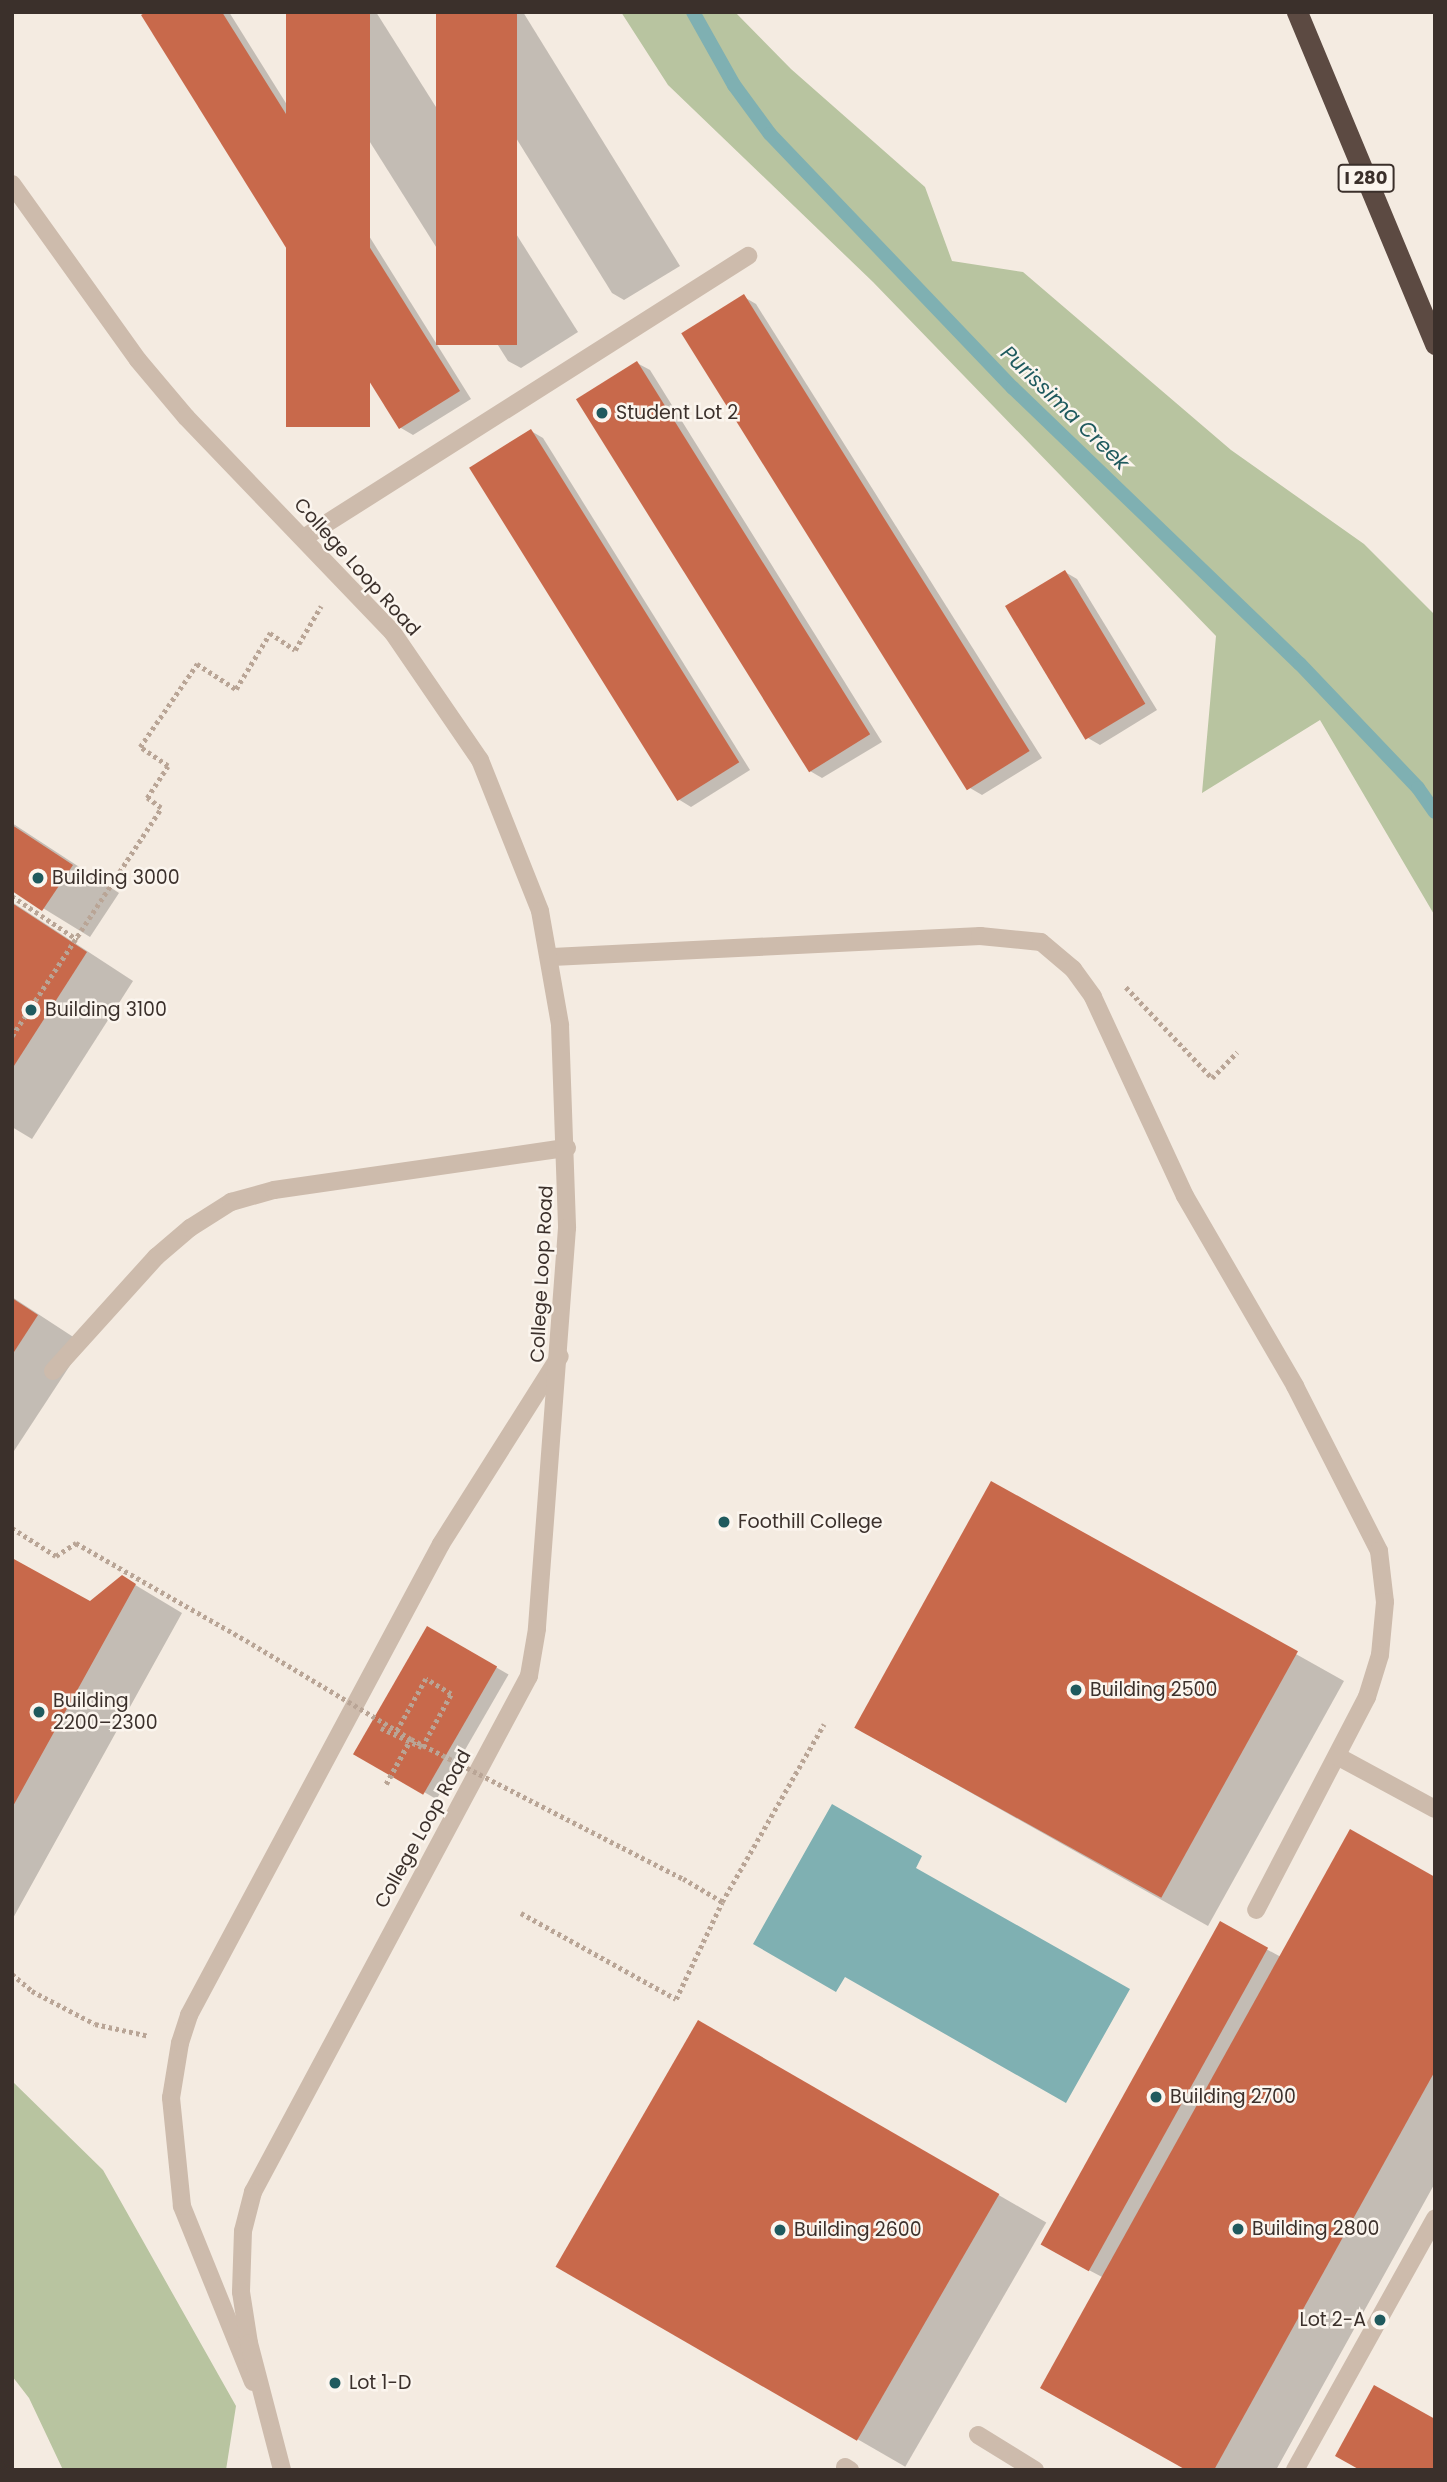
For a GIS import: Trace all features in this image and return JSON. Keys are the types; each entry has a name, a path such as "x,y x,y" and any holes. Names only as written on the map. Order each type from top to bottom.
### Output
{"highway":[{"name":"I 280","path":"1297,12 1435,344"}],"street":[{"name":"College Loop Road","path":"12,184 138,360 195,426 305,537 393,633 480,760 524,861 552,957 565,1073 567,1148 559,1356 529,1676 253,2192 243,2231 241,2292 282,2470"},
{"path":"305,537 748,256"},
{"path":"552,957 980,936 1025,937 1052,947 1063,956 1093,997 1185,1196 1275,1350 1378,1551 1385,1602 1380,1655 1367,1697 1256,1910"},
{"path":"53,1371 156,1257 190,1228 231,1202 274,1190 567,1148"},
{"path":"272,2427 182,2206 171,2098 180,2043 189,2015 442,1544 559,1356"},
{"path":"1337,1756 1435,1809"},
{"path":"1295,2470 1435,2218"},
{"path":"978,2435 1035,2470"}],"path":[{"path":"12,1036 78,940 161,807 146,798 168,766 140,747 198,664 236,689 270,633 295,650 326,596"},
{"path":"12,896 78,940"},
{"path":"1121,982 1212,1078 1237,1052"},
{"path":"12,1528 55,1556 76,1543 252,1644 410,1740 683,1879 722,1902"},
{"path":"397,1731 426,1679 451,1694 429,1734"},
{"path":"521,1913 676,1999 722,1902 824,1724"},
{"path":"386,1784 410,1740"},
{"path":"12,1974 32,1990 95,2024 157,2037"}],"green space":[{"path":"621,12 735,12 791,69 925,187 952,261 1023,272 1231,450 1364,544 1435,615 1435,916 1320,720 1202,793 1216,636 873,282 668,85"},
{"path":"12,2081 103,2170 236,2406 226,2470 63,2470 29,2398 12,2376"}],"water":[{"path":"832,1804 922,1856 916,1868 1130,1989 1066,2103 845,1977 836,1992 753,1944"}],"building":[{"path":"146,12 222,12 460,391 399,429 141,15"},
{"path":"286,12 370,12 370,427 286,427"},
{"path":"436,12 517,12 517,345 436,345"},
{"path":"744,294 1030,751 967,790 681,333"},
{"path":"637,361 870,734 809,772 576,399"},
{"path":"531,429 739,762 677,801 469,468"},
{"path":"1065,570 1145,704 1085,740 1005,606"},
{"name":"Building 3000","path":"12,825 73,865 42,911 12,891"},
{"name":"Building 3100","path":"12,903 87,952 12,1069"},
{"path":"12,1298 38,1315 12,1355"},
{"name":"Building 2500","path":"991,1481 1298,1651 1161,1898 854,1728"},
{"name":"Building 2200–2300","path":"12,1558 90,1601 122,1575 136,1584 12,1808"},
{"path":"427,1626 497,1666 423,1795 353,1754"},
{"name":"Building 2800","path":"1350,1829 1435,1877 1435,2071 1214,2470 1186,2470 1040,2388"},
{"name":"Building 2700","path":"1220,1921 1268,1948 1089,2271 1041,2245"},
{"name":"Building 2600","path":"698,2020 999,2194 857,2441 556,2267"},
{"path":"1374,2385 1435,2419 1435,2470 1360,2470 1335,2456"}],"waterway":[{"name":"Purissima Creek","path":"693,12 734,85 770,134 1013,388 1300,664 1418,788 1435,812"}],"place":[{"name":"Student Lot 2","path":"602,413"},
{"name":"Building 3000","path":"38,878"},
{"name":"Building 3100","path":"31,1010"},
{"name":"Foothill College","path":"724,1522"},
{"name":"Building 2500","path":"1076,1690"},
{"name":"Building 2200–2300","path":"39,1712"},
{"name":"Building 2700","path":"1156,2097"},
{"name":"Building 2800","path":"1238,2229"},
{"name":"Building 2600","path":"780,2230"},
{"name":"Lot 2-A","path":"1380,2320"},
{"name":"Lot 1-D","path":"335,2383"}]}
